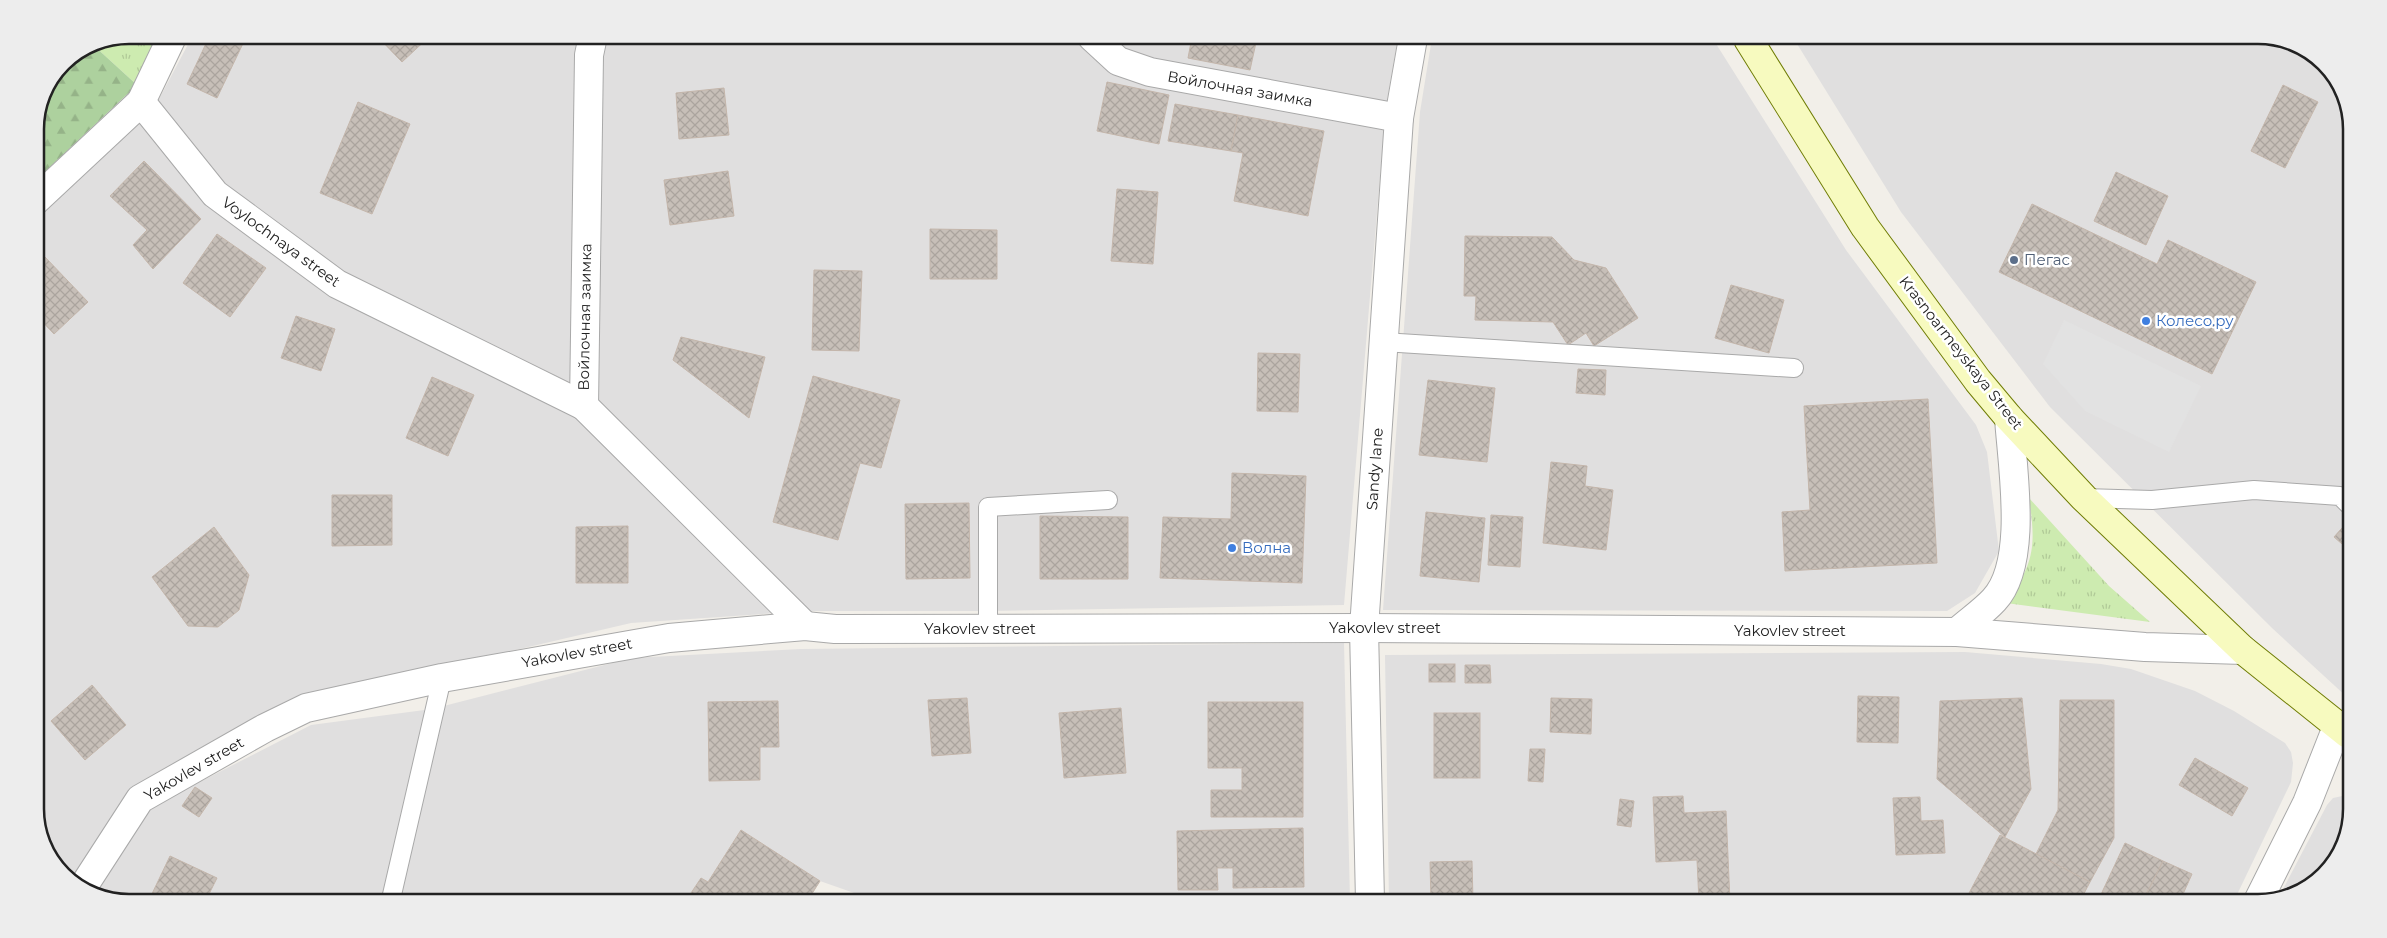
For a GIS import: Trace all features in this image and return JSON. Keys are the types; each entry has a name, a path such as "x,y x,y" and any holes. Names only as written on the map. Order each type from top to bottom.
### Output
{"main road":[{"name":"Krasnoarmeyskaya Street","path":"1751,44 1865,228 1978,380 2009,418 2084,498 2243,650"},
{"path":"2243,650 2342,730"}],"street":[{"path":"44,193 141,102 169,44"},
{"name":"Войлочная заимка","path":"591,44 589,55 584,406 805,626"},
{"name":"Войлочная заимка","path":"1100,44 1118,61 1150,72 1399,118"},
{"name":"Sandy lane","path":"1370,894 1364,628 1399,118 1412,44"},
{"name":"Voylochnaya street","path":"141,102 216,194 337,284 584,406"},
{"path":"1957,632 1995,599 2010,573 2015,547 2015,514 2009,418"},
{"name":"Yakovlev street","path":"85,882 140,799 265,728 306,708 442,678 669,638 805,626 835,629 1364,628 1957,632 2145,647 2243,650"},
{"path":"2262,894 2342,730"}],"lane":[{"path":"1383,342 1794,368"},
{"path":"2084,498 2152,500 2254,490 2340,496 2343,499"},
{"path":"988,629 988,507 1108,500"},
{"path":"392,894 442,678"}],"shaded area":[{"path":"188,44 1397,44 1386,106 1344,605 989,611 807,611 631,623 434,669 133,789 77,876 61,861 55,852 50,842 44,815 44,209 158,101"},
{"path":"1431,44 1716,44 1846,250 1976,425 1987,452 1999,551 1975,593 1947,611 1383,610 1420,112"},
{"path":"1797,44 2275,45 2286,48 2305,58 2326,77 2337,96 2343,123 2343,693 2272,628 2050,407 1901,212"},
{"path":"2064,320 2201,386 2169,452 2085,411 2043,364"},
{"path":"1344,643 1350,894 857,894 820,881 741,830 708,882 701,878 690,894 118,894 96,887 147,809 311,725 432,709 632,658 801,649"},
{"path":"1965,652 2101,664 2131,669 2195,691 2234,711 2285,743 2291,752 2293,763 2291,782 2237,894 1389,894 1385,655"},
{"path":"2343,796 2342,826 2332,852 2326,861 2305,880 2282,890 2327,805 2333,798"}],"green space":[{"path":"157,44 137,85 98,49 112,45"},
{"path":"98,49 137,85 44,173 45,112 50,96 58,82 69,69 82,58"},
{"path":"2029,498 2109,586 2150,622 2006,603 2023,576 2031,553 2032,529"}],"building":[{"path":"206,44 243,44 217,98 187,84"},
{"path":"385,44 421,44 402,62"},
{"path":"1191,44 1256,44 1250,70 1188,58"},
{"path":"1107,82 1169,95 1159,144 1097,131"},
{"path":"2283,85 2318,102 2285,168 2251,151"},
{"path":"724,88 729,135 679,139 676,93"},
{"path":"358,102 410,124 372,214 320,193"},
{"path":"1175,104 1238,115 1231,151 1168,141"},
{"path":"1238,115 1324,131 1308,216 1234,201 1243,153 1231,151"},
{"path":"144,161 201,219 153,269 133,245 147,230 110,196"},
{"path":"728,171 734,216 670,225 664,180"},
{"path":"2116,172 2168,196 2146,245 2094,221"},
{"path":"1117,189 1158,192 1153,264 1111,261"},
{"path":"2032,204 2157,264 2168,240 2256,282 2212,374 1999,272"},
{"path":"930,229 997,230 997,279 930,279"},
{"path":"217,234 266,268 230,317 183,283"},
{"path":"1465,236 1552,237 1574,260 1606,268 1638,318 1594,346 1586,333 1568,345 1553,322 1475,320 1476,296 1464,296"},
{"path":"44,258 88,302 54,334 44,323"},
{"path":"814,270 862,271 859,351 812,350"},
{"path":"1731,285 1784,300 1769,353 1715,338"},
{"path":"296,316 335,329 321,371 281,358"},
{"path":"681,337 765,357 749,418 673,360"},
{"path":"1258,353 1300,354 1298,412 1257,411"},
{"path":"1578,369 1606,370 1605,395 1576,393"},
{"path":"813,376 900,400 881,468 860,463 838,540 773,522"},
{"path":"432,377 474,395 448,456 406,438"},
{"path":"1428,380 1495,388 1487,462 1419,455"},
{"path":"1928,399 1937,563 1785,571 1782,512 1810,510 1804,406"},
{"path":"1551,462 1587,466 1585,486 1613,490 1606,550 1543,543"},
{"name":"Волна","path":"1232,473 1306,476 1302,583 1160,578 1163,517 1231,519"},
{"path":"332,495 392,495 392,545 332,546"},
{"path":"969,503 970,578 906,579 905,504"},
{"path":"1426,512 1485,518 1479,582 1420,576"},
{"path":"1491,515 1523,517 1520,567 1488,565"},
{"path":"1040,516 1128,517 1128,579 1040,579"},
{"path":"628,526 628,583 576,583 576,527"},
{"path":"214,527 249,575 239,610 218,627 188,626 152,577"},
{"path":"2343,527 2343,545 2334,537"},
{"path":"1429,664 1455,664 1455,682 1429,682"},
{"path":"1465,665 1490,665 1491,683 1465,683"},
{"path":"92,685 126,725 85,760 51,721"},
{"path":"1858,696 1899,697 1898,743 1857,742"},
{"path":"967,698 971,753 932,756 928,700"},
{"path":"1551,698 1592,699 1591,734 1550,732"},
{"path":"2022,698 2031,789 2005,837 1937,779 1940,701"},
{"path":"2060,700 2114,700 2114,838 2090,882 2036,854 2058,810"},
{"path":"778,701 779,747 760,747 760,780 709,781 708,702"},
{"path":"1208,702 1303,702 1303,817 1211,817 1211,790 1242,790 1242,768 1208,768"},
{"path":"1121,708 1126,773 1064,778 1059,713"},
{"path":"1434,713 1480,713 1480,778 1434,778"},
{"path":"1530,749 1545,749 1543,782 1528,781"},
{"path":"2195,758 2248,788 2232,816 2179,785"},
{"path":"195,787 212,798 199,817 182,806"},
{"path":"1683,796 1684,813 1726,811 1730,894 1699,894 1697,860 1656,862 1653,797"},
{"path":"1920,797 1921,821 1943,820 1945,853 1896,855 1893,798"},
{"path":"1620,799 1634,801 1631,827 1617,825"},
{"path":"1303,828 1304,887 1233,888 1233,868 1217,868 1218,890 1178,890 1177,831"},
{"path":"741,830 820,881 812,894 690,894 701,878 708,882"},
{"path":"2000,835 2090,882 2084,894 1969,894"},
{"path":"2125,843 2163,861 2146,894 2101,894"},
{"path":"170,856 217,878 209,894 152,894"},
{"path":"1472,861 1473,894 1431,894 1430,862"},
{"path":"2163,861 2192,874 2183,894 2146,894"}],"place":[{"name":"Пегас","path":"2014,260"},
{"name":"Колесо.ру","path":"2146,321"},
{"name":"Волна","path":"1232,548"}]}
